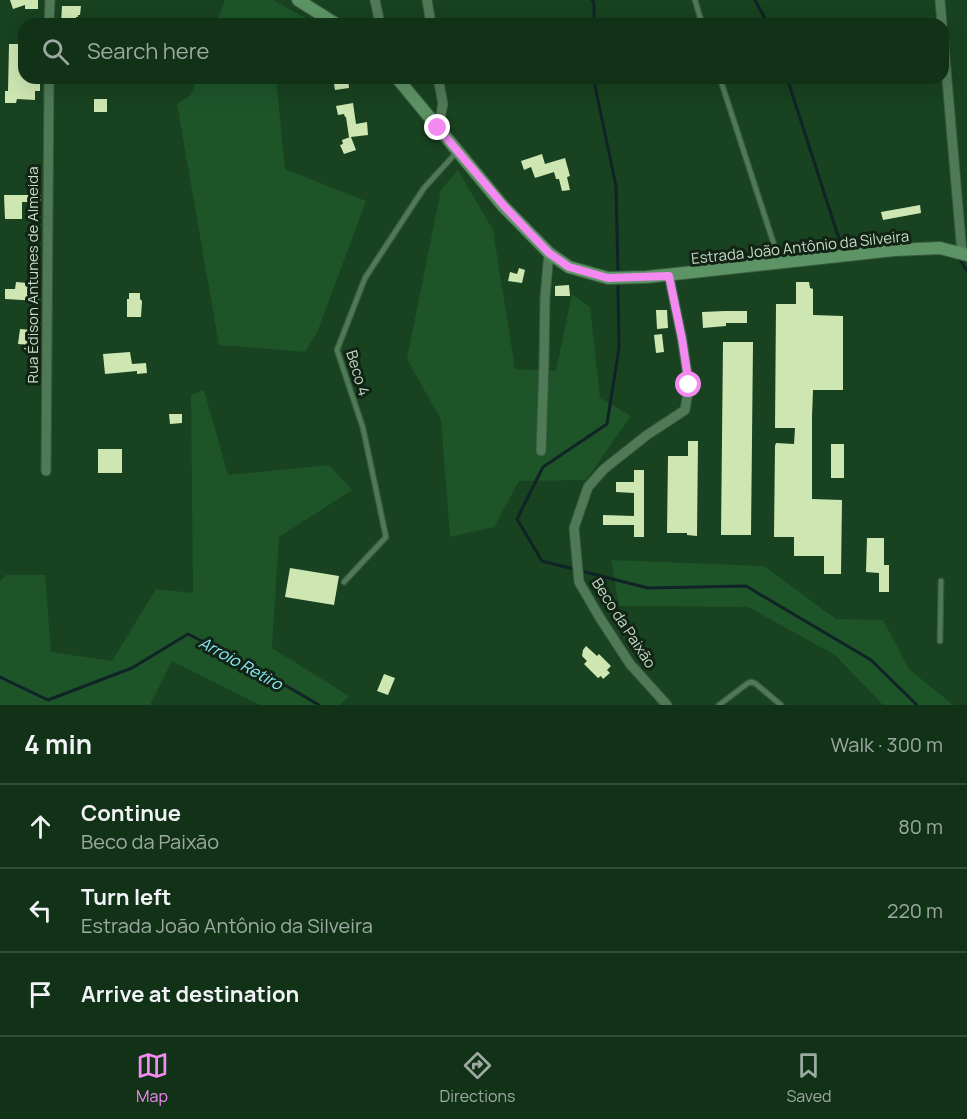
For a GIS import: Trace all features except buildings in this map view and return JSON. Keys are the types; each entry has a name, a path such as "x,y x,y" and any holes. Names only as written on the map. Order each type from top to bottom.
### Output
{"main road":[{"path":"298,0 326,18"},
{"name":"Estrada João Antônio da Silveira","path":"402,84 504,206 549,253 569,267 608,278 669,276 894,250 940,248 964,254"}],"street":[{"path":"49,18 50,0"},
{"path":"375,0 379,18"},
{"path":"427,0 430,18"},
{"path":"940,0 942,18"},
{"name":"Rua Édison Antunes de Almeida","path":"46,471 49,84"},
{"path":"438,128 443,104 439,84"},
{"path":"948,84 964,254"},
{"path":"541,451 544,297 549,253"},
{"name":"Beco da Paixão","path":"667,705 630,664 579,582 574,528 588,487 604,470 647,435 685,410 689,385 669,276"}],"lane":[{"path":"694,0 700,18"},
{"path":"722,84 780,263"},
{"name":"Beco 4","path":"344,582 386,537 363,428 337,350 366,278 424,188 458,151"},
{"path":"940,641 941,581"},
{"path":"719,705 752,682 781,705"}],"green space":[{"path":"225,0 273,0 305,18 218,18"},
{"path":"195,84 277,84 285,169 366,201 317,333 305,352 219,345 177,104 191,95"},
{"path":"458,170 493,230 515,369 556,371 572,294 590,307 600,398 631,416 586,480 519,481 494,527 450,537 441,420 407,359 441,190"},
{"path":"204,390 228,475 329,465 352,490 279,537 272,648 349,696 340,705 260,705 172,661 150,705 0,705 0,581 6,575 45,575 51,652 112,661 156,589 193,593 191,395"},
{"path":"611,560 764,566 836,619 883,620 909,669 953,705 883,705 835,655 748,607 619,606"}],"waterway":[{"path":"592,0 594,18"},
{"path":"755,0 765,18"},
{"path":"595,84 616,186 618,271"},
{"path":"789,84 842,248 865,247"},
{"path":"959,258 967,271"},
{"path":"618,287 619,348 607,424 543,467 517,519 542,561 648,588 746,586 871,660 917,705"},
{"name":"Arroio Retiro","path":"0,677 48,700 132,668 188,634 266,674 319,705"}],"route":[{"path":"438,128 504,206 549,253 569,267 608,278 669,276 689,385"}]}
